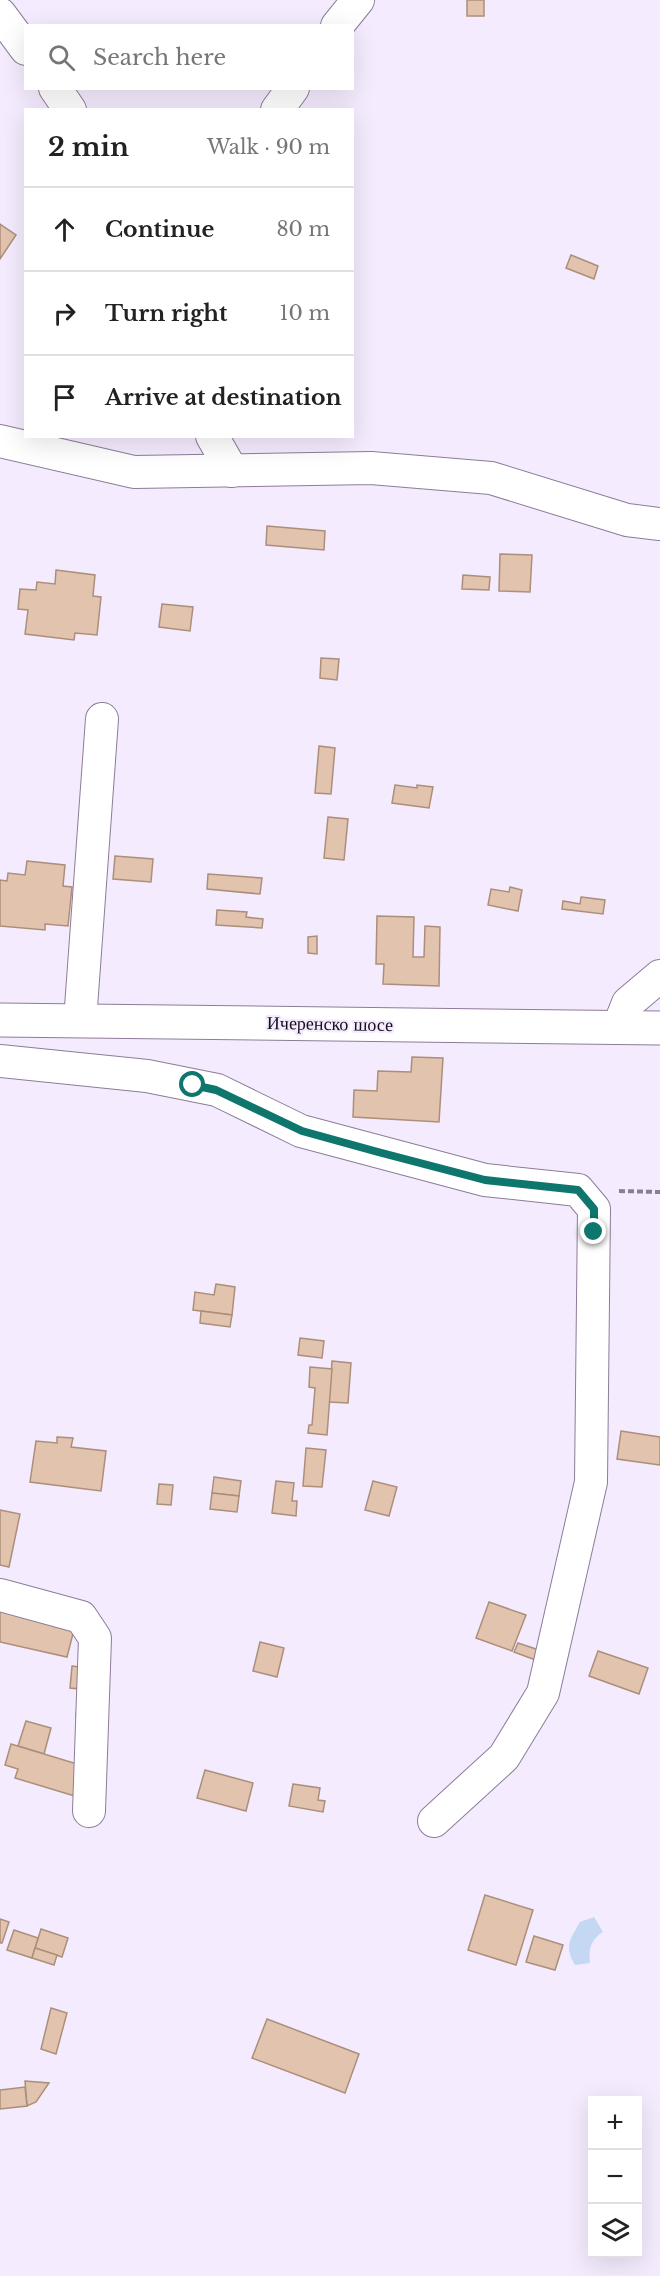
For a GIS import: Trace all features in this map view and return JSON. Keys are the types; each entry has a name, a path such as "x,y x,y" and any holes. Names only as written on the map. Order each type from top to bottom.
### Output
{"street":[{"path":"339,24 358,0"},
{"path":"0,14 24,46"},
{"path":"56,90 69,108"},
{"path":"278,108 292,90"},
{"path":"213,438 232,471"},
{"path":"0,441 134,472 371,468 491,478 627,520 660,524"},
{"path":"80,1021 102,719"},
{"path":"618,1028 628,1004 660,976"},
{"name":"Ичеренско шосе","path":"0,1020 660,1028"},
{"path":"0,1061 147,1076 216,1090 302,1131 485,1180 578,1190 594,1209 591,1482 543,1693 504,1757 434,1821"},
{"path":"0,1595 81,1617 95,1638 89,1811"}],"water":[{"path":"594,1917 603,1932 591,1945 590,1963 575,1965 569,1948 571,1938 580,1922"}],"building":[{"path":"467,0 484,0 484,16 467,16"},
{"path":"0,224 16,235 0,259"},
{"path":"571,255 598,266 594,279 566,268"},
{"path":"267,526 325,531 324,550 266,545"},
{"path":"500,554 532,555 530,592 499,591"},
{"path":"56,570 95,575 93,596 101,597 97,635 75,633 74,640 25,634 28,610 18,609 20,589 36,590 37,582 55,584"},
{"path":"463,575 490,577 489,590 462,589"},
{"path":"162,604 193,607 190,631 159,627"},
{"path":"321,658 339,659 337,680 320,678"},
{"path":"319,746 335,748 331,794 315,793"},
{"path":"395,785 417,788 417,785 433,787 429,808 392,803"},
{"path":"328,817 348,819 344,860 324,858"},
{"path":"115,856 153,859 151,882 113,879"},
{"path":"27,861 65,865 63,886 72,887 68,926 45,924 45,930 0,926 0,880 7,881 8,873 25,875"},
{"path":"208,874 262,878 260,894 207,889"},
{"path":"510,887 522,890 518,911 488,905 491,889 509,892"},
{"path":"581,897 605,900 603,914 562,909 563,901 580,904"},
{"path":"217,910 247,912 246,917 263,919 262,928 216,925"},
{"path":"377,916 414,917 413,957 424,957 425,926 440,927 439,986 383,984 384,964 376,964"},
{"path":"317,936 317,954 308,953 308,937"},
{"path":"412,1057 443,1058 439,1122 353,1117 354,1090 377,1091 378,1071 411,1072"},
{"path":"216,1284 235,1287 232,1315 193,1310 195,1292 214,1295"},
{"path":"201,1311 232,1315 230,1327 200,1323"},
{"path":"300,1338 324,1341 322,1358 298,1355"},
{"path":"332,1361 351,1363 348,1403 329,1402"},
{"path":"310,1367 332,1369 327,1435 308,1433 309,1425 312,1425 315,1388 309,1387"},
{"path":"621,1431 660,1437 660,1465 617,1459"},
{"path":"57,1437 73,1438 71,1447 106,1451 101,1491 30,1482 36,1441 57,1443"},
{"path":"306,1448 326,1450 322,1487 303,1486"},
{"path":"214,1477 241,1481 239,1496 212,1493"},
{"path":"276,1481 294,1483 292,1501 297,1501 296,1516 272,1513"},
{"path":"373,1481 397,1487 389,1516 365,1510"},
{"path":"159,1484 173,1485 171,1505 157,1504"},
{"path":"212,1493 239,1496 237,1512 210,1509"},
{"path":"0,1510 20,1514 9,1567 0,1565"},
{"path":"0,1593 76,1622 67,1657 0,1642"},
{"path":"489,1602 526,1615 512,1651 476,1638"},
{"path":"260,1642 284,1648 277,1677 253,1671"},
{"path":"518,1643 545,1652 541,1662 514,1652"},
{"path":"598,1651 648,1668 639,1694 589,1676"},
{"path":"72,1666 95,1669 89,1717 76,1716 79,1689 70,1688"},
{"path":"26,1721 51,1728 44,1754 18,1746"},
{"path":"11,1744 87,1767 78,1797 15,1778 18,1769 5,1765"},
{"path":"205,1770 253,1783 246,1811 197,1798"},
{"path":"293,1784 320,1788 318,1800 325,1801 323,1812 289,1806"},
{"path":"485,1895 533,1910 516,1965 468,1950"},
{"path":"0,1919 9,1922 2,1943 0,1943"},
{"path":"41,1929 68,1938 62,1957 35,1948"},
{"path":"14,1930 38,1938 32,1958 7,1950"},
{"path":"534,1936 563,1945 555,1970 526,1962"},
{"path":"35,1948 57,1955 54,1965 32,1958"},
{"path":"51,2008 67,2013 56,2054 41,2049"},
{"path":"267,2019 359,2054 345,2093 252,2058"},
{"path":"25,2081 49,2083 36,2102 27,2106"},
{"path":"25,2087 27,2106 0,2109 0,2090"}],"route":[{"path":"193,1085 216,1090 302,1131 378,1152 485,1180 578,1190 594,1209 594,1232"}]}
